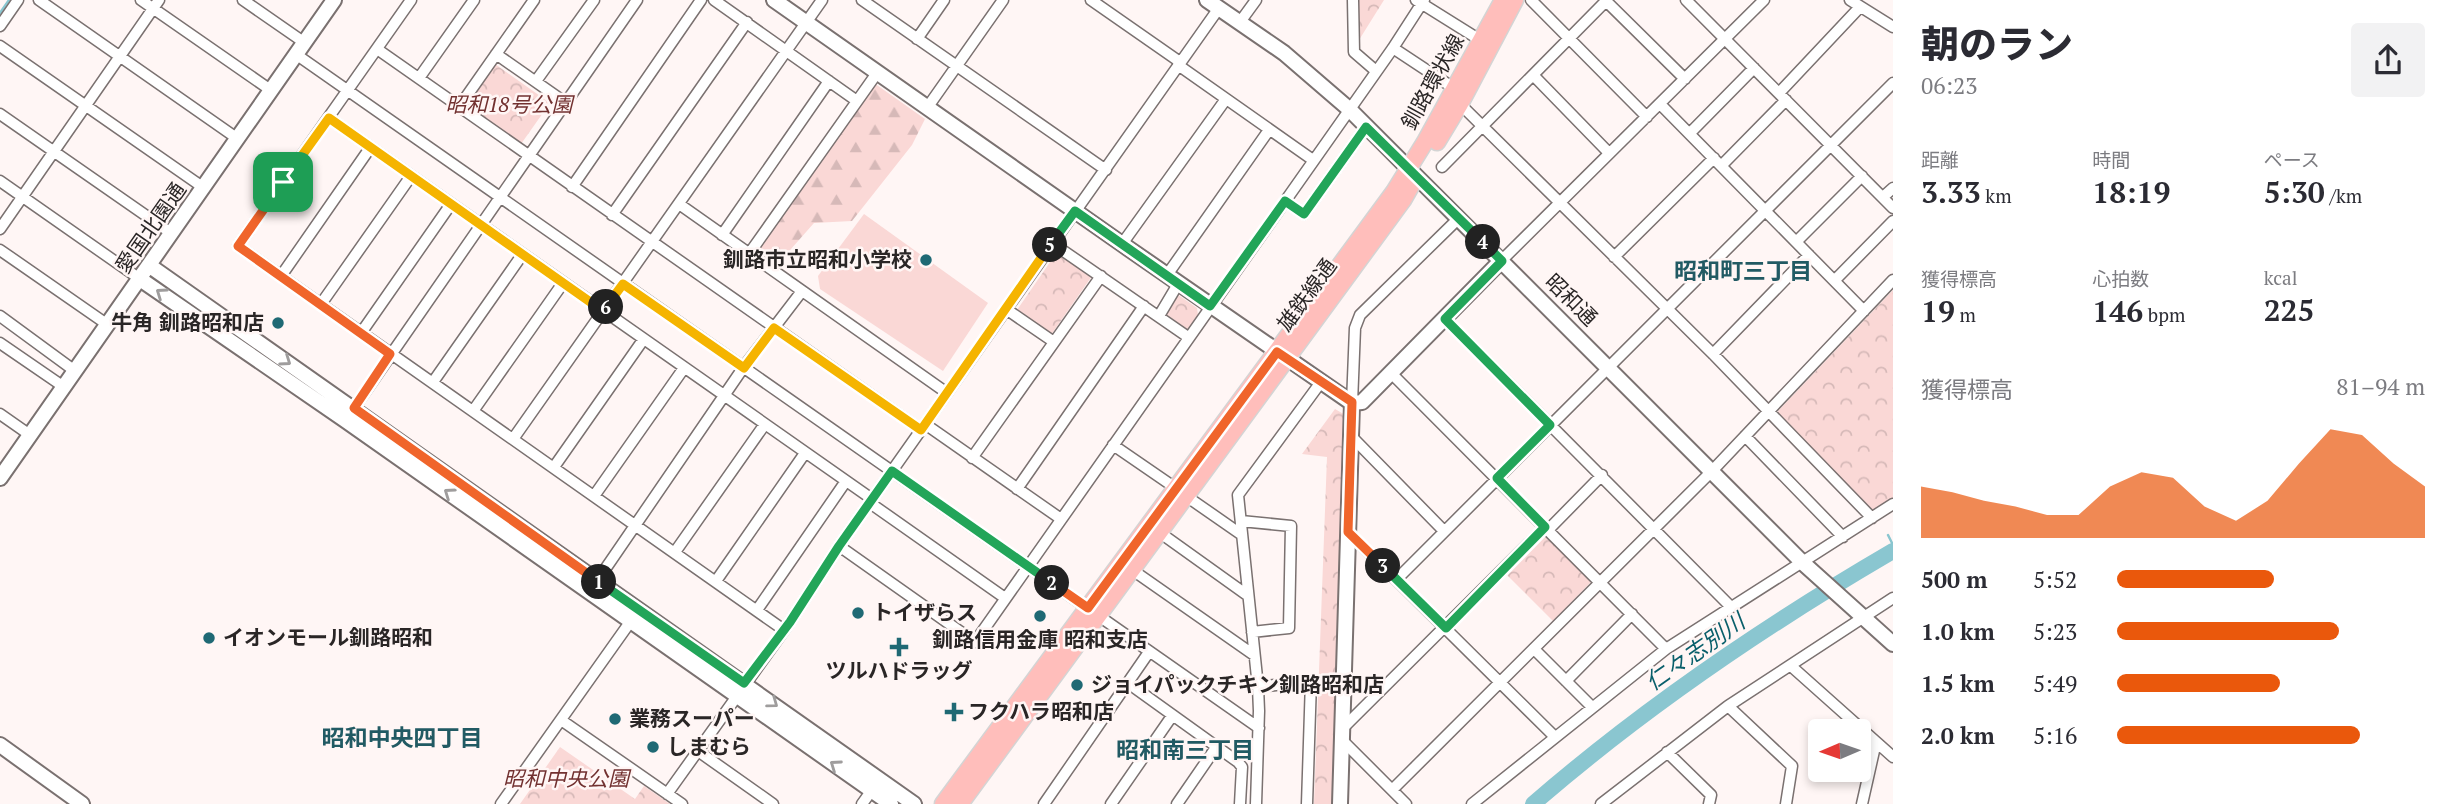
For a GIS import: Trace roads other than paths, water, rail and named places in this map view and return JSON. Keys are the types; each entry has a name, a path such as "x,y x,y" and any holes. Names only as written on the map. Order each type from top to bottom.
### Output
{"main road":[{"name":"釧路環状線","path":"1457,97 1480,40 1503,0"},
{"name":"雄鉄線通","path":"960,804 1093,612 1282,355 1402,200 1413,172 1515,0"},
{"name":"雄鉄線通","path":"943,804 1093,612 1131,569 1159,532 1181,492"}],"street":[{"path":"0,26 18,0"},
{"path":"39,0 238,139"},
{"path":"141,0 156,4 272,91"},
{"path":"243,0 348,90 1259,728"},
{"name":"愛国北園通","path":"0,478 334,0"},
{"path":"411,0 238,246 785,630"},
{"path":"419,78 474,0"},
{"path":"459,107 534,0"},
{"path":"536,81 594,0"},
{"path":"354,408 637,0"},
{"path":"572,187 701,0"},
{"path":"714,0 857,101"},
{"path":"774,0 1210,306 1352,402 1362,402 1764,0"},
{"path":"513,439 822,0"},
{"path":"862,0 878,5 917,39 1107,170"},
{"path":"917,39 944,0"},
{"path":"927,108 1003,0"},
{"path":"1091,0 1313,160"},
{"path":"1240,22 1256,0"},
{"path":"1353,0 1354,52 1376,71"},
{"path":"1531,0 1647,117"},
{"path":"1441,167 1607,0 1685,79"},
{"path":"1686,0 1893,208"},
{"path":"1850,0 1893,27"},
{"path":"839,546 975,642 1393,48 1420,1 1480,40"},
{"path":"0,229 156,4"},
{"path":"667,794 785,630 839,546 1052,243 1107,170 1179,64 1213,4"},
{"name":"昭和通","path":"1213,4 1284,53 1349,109 1805,565 1893,644"},
{"path":"1614,257 1718,161 1782,97 1860,7"},
{"path":"612,215 747,22"},
{"path":"0,46 204,188"},
{"path":"1393,48 1457,97 1872,518"},
{"path":"377,50 774,328 1061,519"},
{"path":"496,54 566,103"},
{"path":"1690,133 1754,68"},
{"path":"749,254 877,73"},
{"path":"1533,75 1609,153"},
{"path":"722,235 829,81"},
{"path":"1397,579 1893,83"},
{"path":"1122,244 1226,99"},
{"path":"1660,104 1864,311"},
{"path":"0,114 171,233"},
{"path":"329,118 846,481 1005,598"},
{"path":"1285,201 1304,214 1366,127"},
{"path":"1159,316 1173,279 1269,130"},
{"path":"281,276 370,148"},
{"path":"321,304 411,176"},
{"path":"1797,242 1862,176"},
{"path":"0,181 635,615 891,804"},
{"path":"1883,197 1893,188"},
{"path":"361,332 451,204"},
{"path":"679,204 947,393"},
{"path":"1340,804 1354,328 1360,315 1459,218"},
{"path":"1835,280 1893,221"},
{"path":"1052,243 1188,337"},
{"path":"0,250 108,325"},
{"path":"433,382 522,255"},
{"path":"1713,354 1810,255"},
{"path":"150,265 597,581 635,615"},
{"path":"972,458 1101,276"},
{"path":"1392,790 1712,471 1893,280"},
{"path":"473,411 563,283"},
{"path":"597,581 724,396 802,291"},
{"path":"1017,489 1144,306"},
{"path":"1006,309 1054,342"},
{"path":"0,316 75,371"},
{"path":"1445,319 1731,607"},
{"path":"554,467 643,340"},
{"path":"0,343 64,387"},
{"path":"594,496 684,368"},
{"path":"1391,373 1665,649"},
{"path":"1256,804 1258,687 1238,495 1321,382"},
{"path":"0,414 30,435"},
{"path":"675,552 765,424"},
{"path":"1745,436 1843,537"},
{"path":"1352,437 1444,531"},
{"path":"1113,445 1242,535"},
{"path":"716,581 805,453"},
{"path":"1343,734 1446,628 1602,475"},
{"path":"757,610 846,481"},
{"path":"1472,804 1665,649 1805,565 1893,504"},
{"path":"1241,522 1292,526 1289,628 1252,632"},
{"path":"1159,532 1247,595"},
{"path":"1348,532 1555,737"},
{"path":"1131,569 1254,655"},
{"path":"1601,804 1728,706 1791,666 1860,615 1893,598"},
{"path":"1566,681 1632,614"},
{"path":"501,804 635,615"},
{"path":"1534,649 1592,708"},
{"path":"1044,804 1149,652"},
{"path":"1791,666 1893,757"},
{"path":"1258,687 1311,681 1307,804"},
{"path":"1128,683 1238,762 1242,768 1240,804"},
{"path":"740,690 914,804"},
{"path":"1728,706 1792,766 1786,804"},
{"path":"1111,804 1172,716"},
{"path":"561,720 681,804"},
{"path":"1343,734 1406,804"},
{"path":"1862,804 1876,742"},
{"path":"0,745 78,803"},
{"path":"1177,804 1217,746"},
{"path":"698,751 773,804"},
{"path":"1667,752 1711,794 1709,804"},
{"path":"862,804 872,790"},
{"path":"1613,794 1621,804"}],"waterway":[{"path":"0,13 9,0"},
{"path":"1888,535 1893,545"},
{"name":"仁々志別川","path":"1533,804 1575,768 1707,669 1799,608 1893,551"}],"place":[{"name":"釧路市立昭和小学校","path":"926,260"},
{"name":"牛角 釧路昭和店","path":"278,323"},
{"name":"トイザらス","path":"858,613"},
{"name":"釧路信用金庫 昭和支店","path":"1040,616"},
{"name":"イオンモール釧路昭和","path":"209,638"},
{"name":"ツルハドラッグ","path":"899,647"},
{"name":"ジョイパックチキン釧路昭和店","path":"1077,685"},
{"name":"フクハラ昭和店","path":"954,712"},
{"name":"業務スーパー","path":"615,719"},
{"name":"しまむら","path":"653,747"}],"district":[{"name":"昭和町三丁目","path":"1743,271"},
{"name":"昭和中央四丁目","path":"402,738"},
{"name":"昭和南三丁目","path":"1185,750"}],"park label":[{"name":"昭和18号公園","path":"509,105"},
{"name":"昭和中央公園","path":"566,779"}]}
